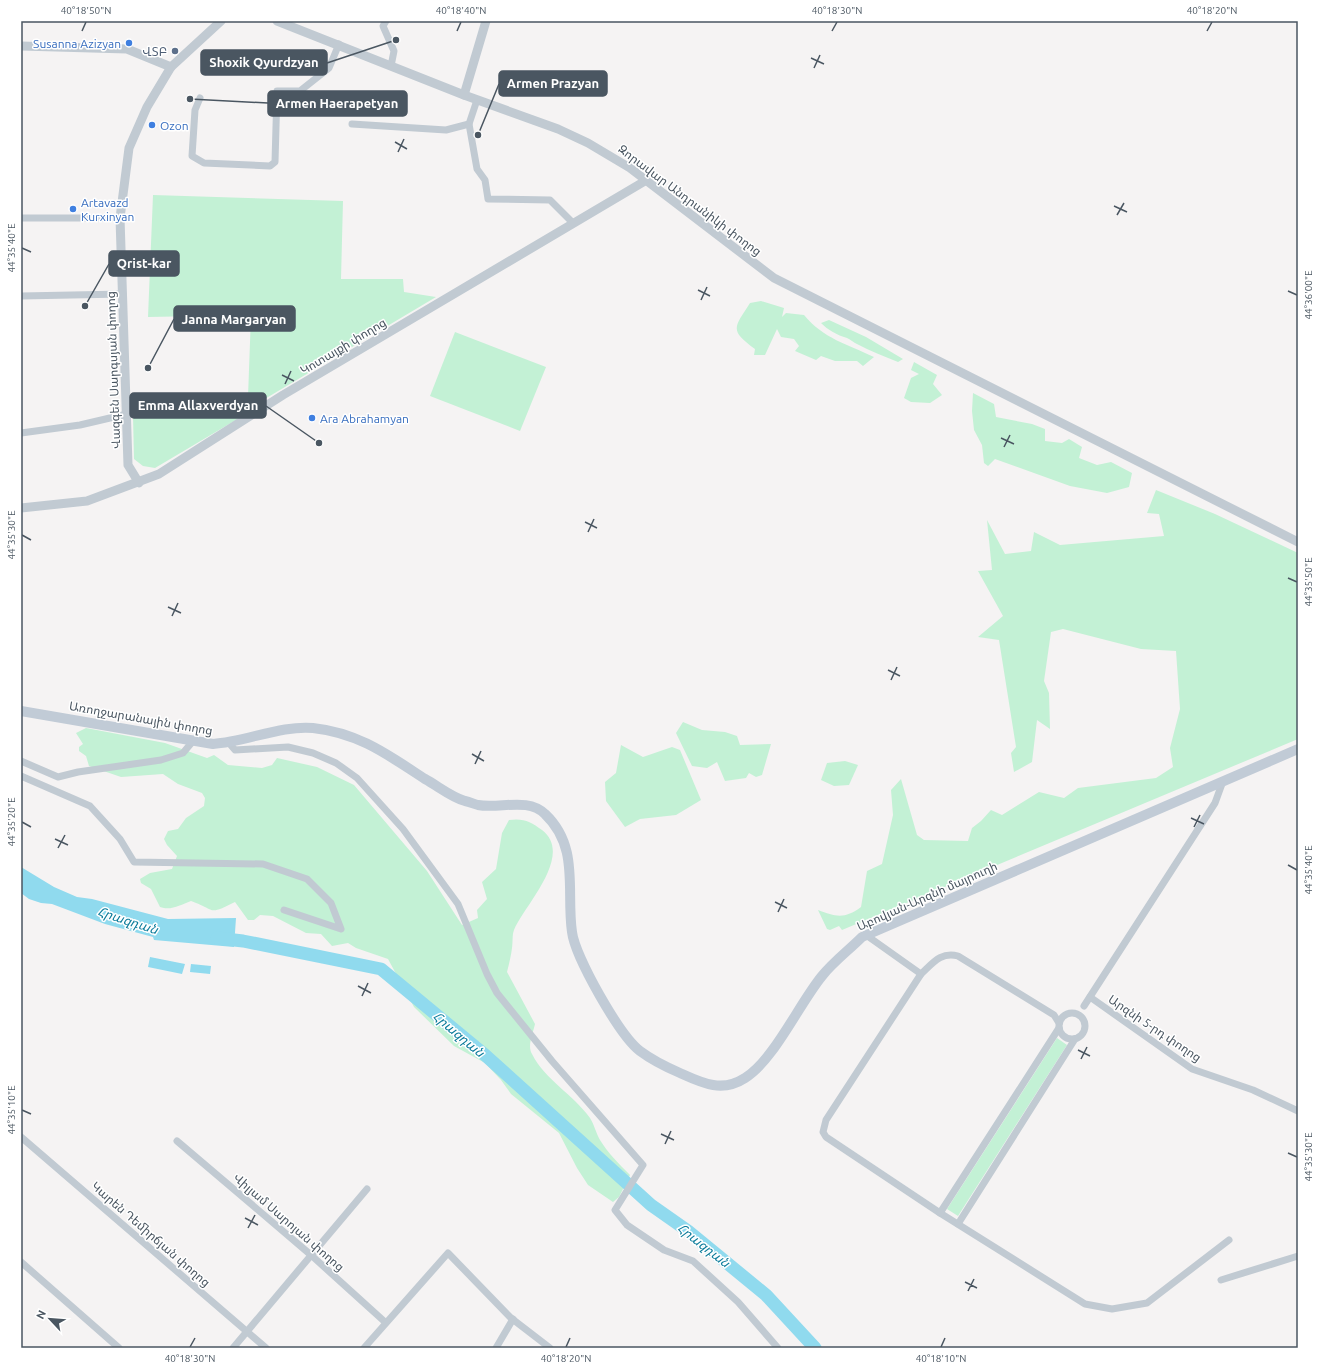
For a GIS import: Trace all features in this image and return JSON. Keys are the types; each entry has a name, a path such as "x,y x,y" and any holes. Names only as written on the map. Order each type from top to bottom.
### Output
{"main road":[{"name":"Առողջարանային փողոց","path":"21,711 213,744 229,743 272,733 310,728 330,731 368,742 460,799 479,805 521,805 535,807 546,814 554,825 565,846 570,868 572,932 577,952"},
{"name":"Աբովյան-Արզնի մայրուղի","path":"577,952 622,1032 638,1050 662,1065 707,1086 727,1086 744,1079 759,1067 822,975 866,935 1298,749"}],"street":[{"name":"Վազգեն Սարգսյան փողոց","path":"139,483 128,465 122,294 120,218 128,148 147,107 171,67 221,21"},
{"name":"Զորավար Անդրանիկի փողոց","path":"277,21 290,24 476,100 558,129 588,143 624,164 774,278 1298,542"},
{"path":"386,21 383,26 394,51 391,66"},
{"path":"464,95 486,21"},
{"path":"200,98 194,110 192,156 204,163 270,166 275,162 277,90 300,91 329,68 339,44"},
{"path":"21,46 127,49 171,67"},
{"path":"476,100 469,124 477,169 485,180 488,199 550,200 573,223"},
{"path":"352,124 446,130 469,124"},
{"name":"Կոտայքի փողոց","path":"21,508 87,501 139,483 159,474 283,395 645,180"},
{"path":"21,218 120,218"},
{"path":"21,296 122,294"},
{"path":"21,433 80,425 127,414"},
{"path":"21,761 58,777 78,772 161,760 183,753 193,741"},
{"path":"229,743 235,750 288,747 313,752 336,763 357,778 403,829 458,904 487,974 497,993 552,1061 643,1165 615,1210 627,1225 664,1250 693,1262 738,1302 778,1348"},
{"path":"21,776 90,806 120,839 134,862 263,864 307,879 331,903 341,930 306,919 284,910"},
{"path":"1084,1006 1215,803 1223,781"},
{"path":"866,935 921,974"},
{"path":"958,1224 1074,1039 1082,1033 1084,1023 1078,1014 1072,1013 1064,1016 1054,1014 958,956 951,954 941,956 921,974 826,1120 823,1132 831,1142 940,1213 1086,1304 1112,1309 1147,1303 1229,1240"},
{"name":"Արզնի 5-րդ փողոց","path":"1090,997 1192,1069 1252,1090 1298,1110"},
{"path":"1054,1014 1063,1036 1074,1039"},
{"path":"940,1213 1064,1016"},
{"name":"Կարեն Դեմիրճյան փողոց","path":"21,1137 266,1348"},
{"name":"Վիլյամ Սարոյան փողոց","path":"177,1141 311,1255 385,1322"},
{"path":"233,1348 367,1189"},
{"path":"364,1348 385,1322 448,1252 513,1319 550,1348"},
{"path":"1221,1280 1298,1256"},
{"path":"21,1262 119,1348"},
{"path":"496,1348 513,1319"}],"green space":[{"path":"153,195 343,201 341,279 403,279 404,292 436,297 258,403 253,403 248,397 251,315 148,317"},
{"path":"761,301 784,308 782,317 786,313 804,315 820,330 836,340 874,357 863,366 857,361 835,361 821,356 816,360 795,351 799,346 794,339 781,337 777,329 765,355 754,355 755,349 741,337 737,328 740,318 750,303"},
{"path":"829,320 866,337 903,359 898,362 836,334 821,323"},
{"path":"455,332 546,367 520,431 430,396"},
{"path":"914,362 937,375 933,384 942,395 930,403 911,402 904,398 911,378 919,374 911,370"},
{"path":"973,393 994,404 996,417 1032,424 1045,429 1045,441 1062,443 1069,439 1082,447 1079,458 1097,465 1111,462 1132,473 1129,487 1107,493 1070,486 995,459 988,466 984,463 982,445 974,430 972,411"},
{"path":"237,414 241,417 155,468 143,466 134,459 133,416"},
{"path":"1156,490 1215,514 1298,553 1298,739 842,930 839,926 830,930 827,929 818,910 840,916 850,914 861,907 867,871 882,864 893,815 891,790 901,779 917,835 924,840 968,841 972,828 991,810 1002,815 1039,792 1064,798 1078,788 1156,778 1173,767 1170,748 1180,709 1176,651 1141,649 1063,629 1051,632 1044,681 1049,693 1050,729 1037,720 1032,762 1014,772 1011,753 1016,747 999,640 978,637 1003,616 978,571 992,570 987,520 1005,554 1031,551 1034,532 1060,545 1164,536 1159,514 1147,513"},
{"path":"683,722 702,730 725,732 737,736 740,745 771,744 762,775 756,777 749,773 746,778 725,781 717,762 707,768 692,766 676,733"},
{"path":"86,728 165,743 207,758 214,755 228,765 262,768 272,765 277,758 317,767 354,785 427,871 462,925 478,918 477,910 487,899 482,882 496,869 502,833 509,820 527,821 542,830 551,841 553,853 550,867 536,895 514,930 512,951 507,972 535,1024 530,1047 532,1054 544,1072 583,1109 590,1118 603,1145 630,1175 619,1197 613,1202 588,1185 577,1168 559,1133 511,1094 501,1080 485,1063 454,1046 414,1007 388,959 356,948 348,943 332,946 321,934 306,933 273,916 260,915 254,920 248,920 235,902 216,910 209,909 191,901 172,908 160,907 151,889 141,883 140,879 150,873 172,869 177,856 167,845 164,839 168,831 178,829 186,818 204,806 205,798 202,793 178,784 163,774 121,777 89,766 86,756 79,751 79,747 83,744 76,733"},
{"path":"621,745 643,757 672,747 680,750 701,800 676,815 640,819 625,827 606,801 605,782 616,773"},
{"path":"845,761 858,765 849,785 834,786 821,780 827,763"},
{"path":"1057,1038 1067,1045 958,1216 947,1209"}],"water":[{"path":"21,867 54,887 77,897 92,899 168,919 236,918 234,947 154,940 153,937 105,924 52,904 41,903 29,899 21,893"},
{"path":"150,957 185,964 182,974 148,967"},
{"path":"191,964 211,966 210,974 190,972"}],"waterway":[{"name":"Հրազդան","path":"217,938 243,941 381,969 485,1055 651,1205 688,1231 766,1295 815,1348"}],"place":[{"name":"Shoxik Qyurdzyan","path":"396,40"},
{"name":"Susanna Azizyan","path":"129,43"},
{"name":"ՎՏԲ","path":"175,51"},
{"name":"Armen Haerapetyan","path":"190,99"},
{"name":"Ozon","path":"152,125"},
{"name":"Armen Prazyan","path":"478,135"},
{"name":"Artavazd Kurxinyan","path":"73,209"},
{"name":"Qrist-kar","path":"85,306"},
{"name":"Janna Margaryan","path":"148,368"},
{"name":"Ara Abrahamyan","path":"312,418"},
{"name":"Emma Allaxverdyan","path":"319,443"}]}
